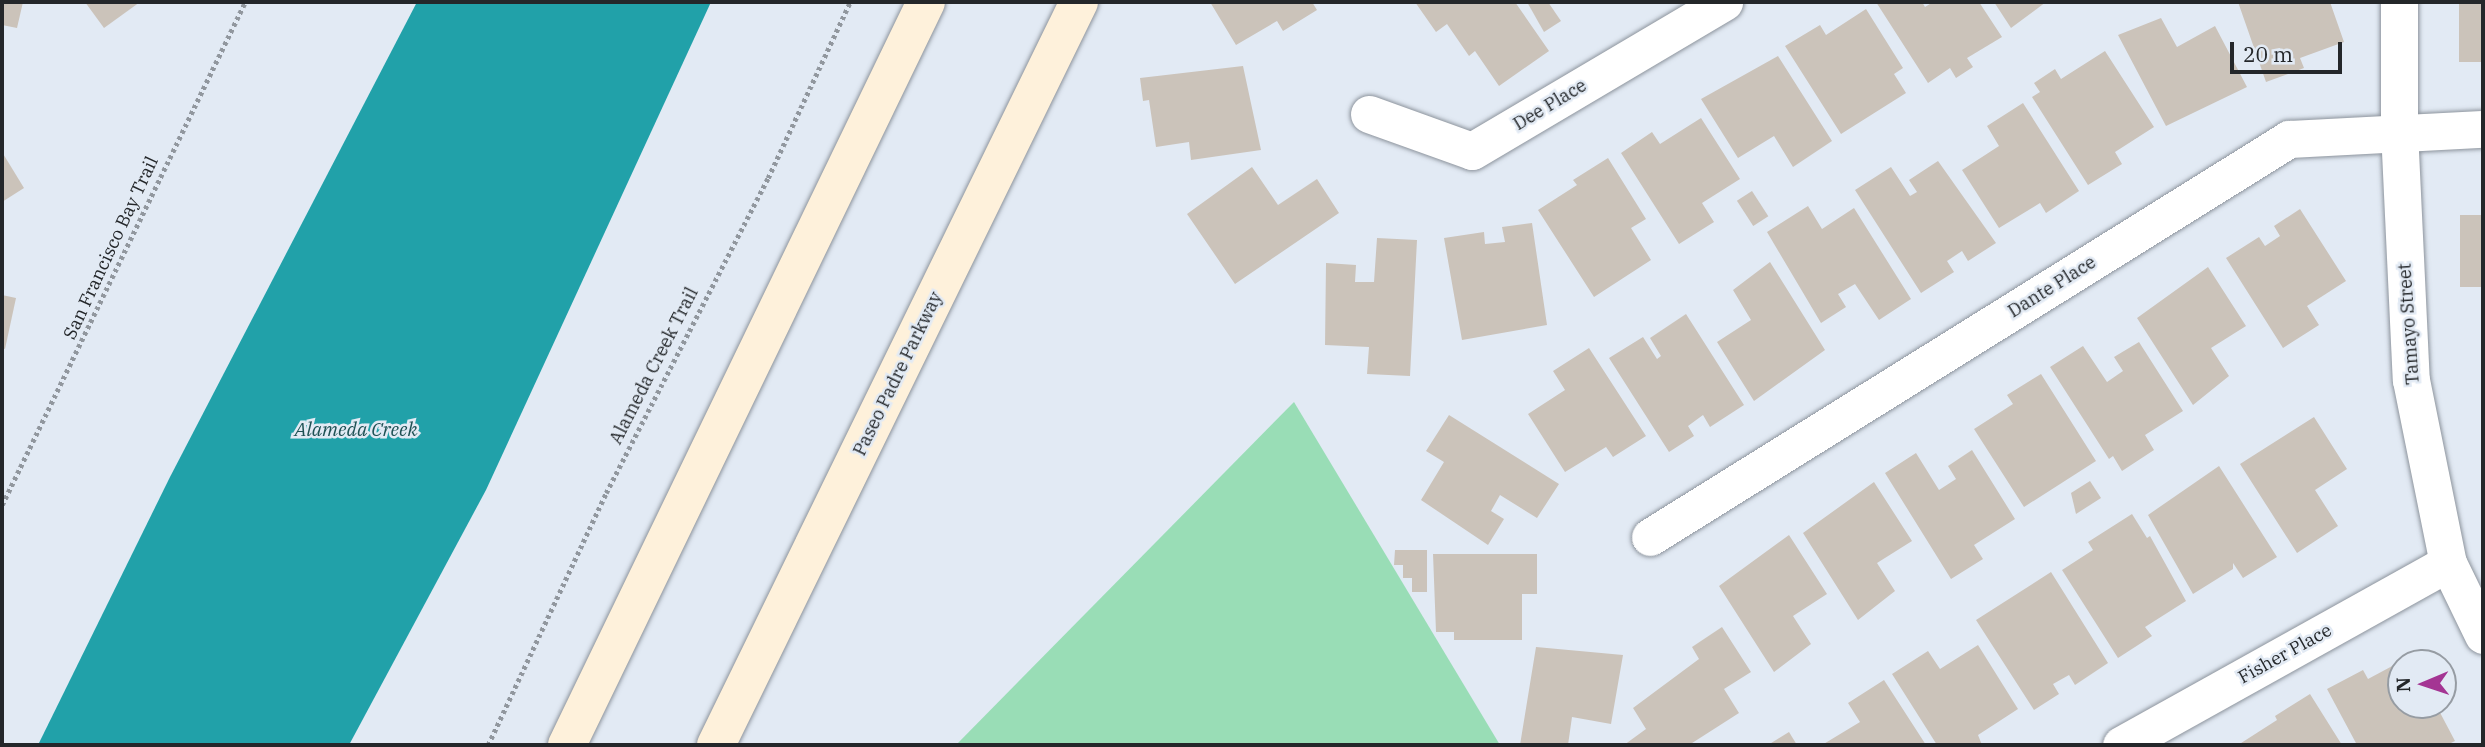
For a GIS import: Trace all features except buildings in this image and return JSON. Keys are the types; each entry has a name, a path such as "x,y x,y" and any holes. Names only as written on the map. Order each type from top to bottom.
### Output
{"main road":[{"path":"567,745 926,2"},
{"name":"Paseo Padre Parkway","path":"716,745 1079,2"}],"street":[{"name":"Dee Place","path":"1368,114 1472,151 1724,2"},
{"name":"Tamayo Street","path":"2399,2 2399,130 2411,380 2448,563 2483,635"},
{"name":"Dante Place","path":"1650,537 2289,139 2399,130 2483,129"},
{"name":"Fisher Place","path":"2121,745 2448,563"}],"path":[{"name":"San Francisco Bay Trail","path":"2,505 245,2"},
{"name":"Alameda Creek Trail","path":"488,745 606,494 768,178 850,2"}],"green space":[{"path":"1294,402 1500,745 956,745"}],"water":[{"name":"Alameda Creek","path":"417,2 711,2 486,490 349,745 38,745 170,477"}]}
